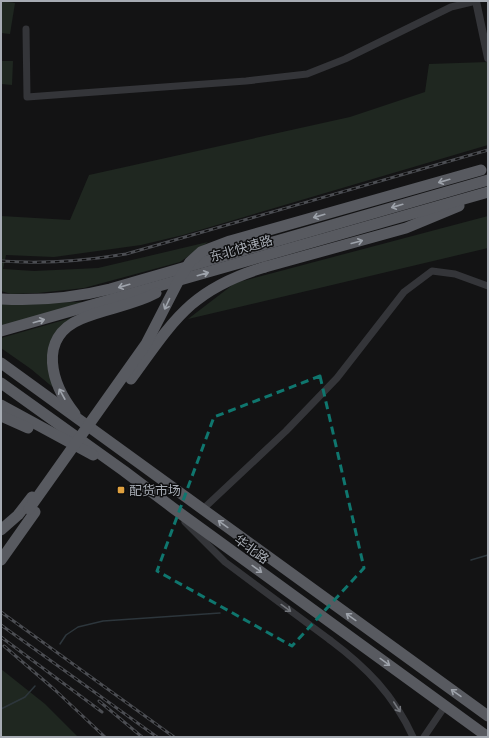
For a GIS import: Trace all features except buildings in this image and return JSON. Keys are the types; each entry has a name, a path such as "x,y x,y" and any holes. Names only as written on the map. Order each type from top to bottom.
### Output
{"highway":[{"path":"1,560 30,509 146,344 185,269 201,252 230,241 485,169"},
{"name":"东北快速路","path":"1,299 56,299 110,290 488,180"},
{"path":"1,547 178,316 195,300 216,286 240,275 406,228 488,192"},
{"name":"东北快速路","path":"1,331 488,192"},
{"path":"85,425 68,404 55,379 52,361 59,338 70,325 81,319 140,300 177,281"},
{"name":"华北路","path":"1,363 488,716"},
{"name":"华北路","path":"1,383 488,737"},
{"path":"1,405 58,437 124,471"},
{"path":"1,416 37,431 58,437"},
{"path":"1,530 30,509"}],"street":[{"path":"26,29 27,97 246,81 307,74 345,59 451,7 476,1 487,54"},
{"path":"203,509 286,431 337,378 404,292 432,271 455,274 488,286"},
{"path":"173,508 226,562 360,663 379,682 397,705 413,737"},
{"path":"424,737 445,706"}],"highlighted area":[{"path":"320,376 364,568 292,646 157,571 214,417"}],"shaded area":[{"path":"1,1 15,3 10,34 1,33"},
{"path":"1,61 13,61 12,85 1,84"},
{"path":"488,62 488,145 183,235 141,245 54,257 6,255 3,269 34,271 98,268 208,242 180,262 84,288 38,293 11,294 1,291 1,216 70,220 89,175 350,117 425,92 429,64"},
{"path":"488,216 488,248 188,319 235,283"},
{"path":"84,302 1,327 1,303"},
{"path":"78,316 54,337 55,389 31,369 1,348 1,338"},
{"path":"1,669 45,704 78,737 1,737"}],"waterway":[{"path":"471,560 488,555"},
{"path":"60,644 66,635 78,627 103,621 220,613"},
{"path":"1,709 25,697 35,686"}],"railway":[{"path":"1,261 64,261 126,254 488,150"},
{"path":"1,612 174,737"},
{"path":"1,625 157,737"},
{"path":"1,637 102,712"},
{"path":"4,646 55,690 105,737"},
{"path":"99,701 142,737"}],"place":[{"name":"配货市场","path":"121,490"}]}
